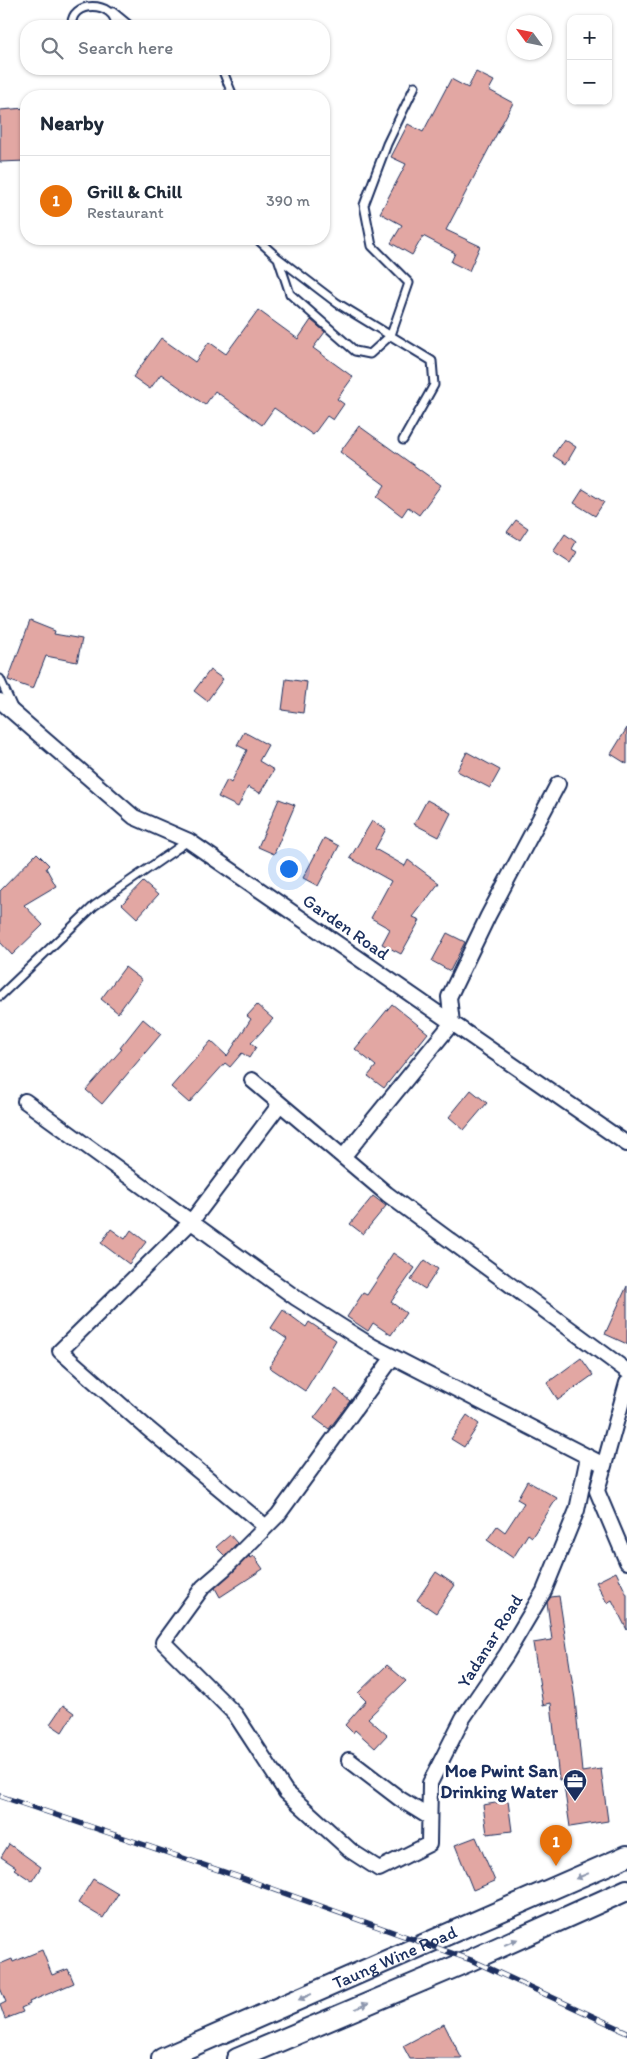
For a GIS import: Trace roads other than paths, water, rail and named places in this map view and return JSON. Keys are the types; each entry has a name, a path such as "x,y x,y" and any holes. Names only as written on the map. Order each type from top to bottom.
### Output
{"main road":[{"name":"Taung Wine Road","path":"162,2059 627,1856"},
{"name":"Taung Wine Road","path":"237,2059 471,1960 627,1890"}],"street":[{"name":"Garden Road","path":"0,701 134,817 189,841 627,1144"},
{"path":"343,1157 452,1024 449,997 488,916 558,784"},
{"path":"252,1080 387,1194 627,1371"},
{"path":"25,1101 296,1298 372,1346 604,1465"},
{"path":"280,1104 190,1222 60,1351 146,1427 266,1526 278,1515 393,1357"},
{"path":"627,1383 597,1491 627,1562"},
{"name":"Yadanar Road","path":"266,1526 224,1569 203,1587 163,1642 235,1714 286,1792 351,1851 379,1869 430,1844 430,1783 463,1718 506,1654 544,1591 577,1510 588,1457"},
{"path":"349,1760 400,1799 430,1817"}],"lane":[{"path":"72,20 73,14 77,8 89,1 102,1 123,20"},
{"path":"113,12 115,20"},
{"path":"224,75 231,90"},
{"path":"278,258 290,294 354,351 370,354 391,335 409,283 372,246 364,205 387,144 415,86"},
{"path":"264,245 337,303 432,361 434,384 403,440"},
{"path":"0,679 16,714"},
{"path":"0,996 94,906 189,841"}],"railway":[{"path":"0,1796 245,1879 471,1960 627,2032"}],"place":[{"name":"Moe Pwint San Drinking Water","path":"575,1802"},
{"name":"Grill & Chill","path":"556,1866"}]}
